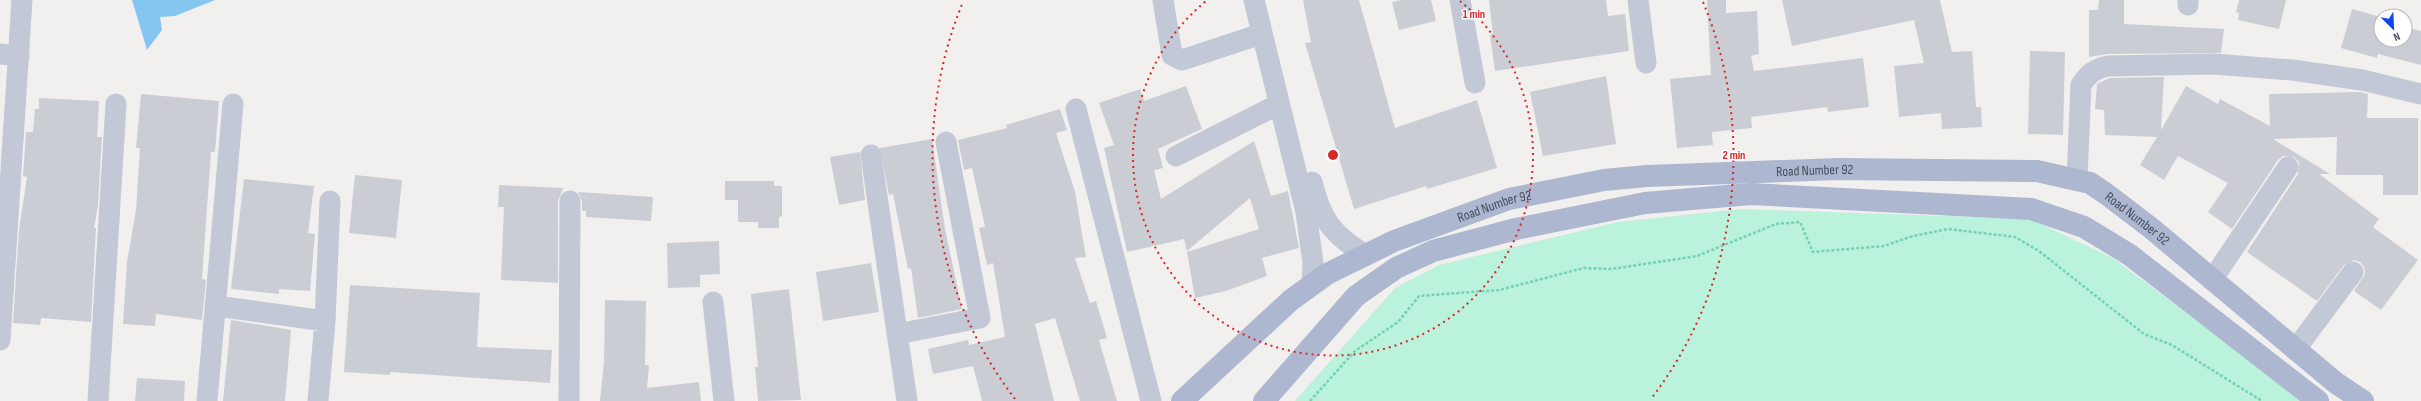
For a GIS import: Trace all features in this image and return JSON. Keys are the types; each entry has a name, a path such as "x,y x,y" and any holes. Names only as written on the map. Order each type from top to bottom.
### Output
{"main road":[{"name":"Road Number 92","path":"1182,401 1291,300 1327,274 1394,241 1509,199 1596,182 1647,176 1838,169 2037,171 2090,183 2105,192 2336,383 2363,401"},
{"path":"1836,198 1838,169"},
{"name":"Road Number 92","path":"1264,401 1356,296 1396,268 1433,252 1516,229 1645,203 1751,194 2031,208 2084,227 2130,255 2318,401"},
{"path":"1509,199 1516,229"}],"street":[{"path":"0,340 9,55 22,0"},
{"path":"1163,0 1172,55 1182,60 1262,34"},
{"path":"1254,0 1306,212 1313,263 1312,285"},
{"path":"1269,0 1313,186 1323,215 1328,226 1339,237 1366,255"},
{"path":"1460,0 1475,82"},
{"path":"1638,0 1646,63"},
{"path":"2077,179 2081,86 2088,74 2098,68 2108,66 2212,64 2292,70 2362,80 2421,94"},
{"path":"98,401 116,104"},
{"path":"207,401 217,306 233,104"},
{"path":"1176,156 1279,104"},
{"path":"1076,109 1151,401"},
{"path":"897,334 980,318 946,142"},
{"path":"871,155 907,401"},
{"path":"2212,280 2288,167"},
{"path":"318,401 325,321 330,201"},
{"path":"569,401 570,201"},
{"path":"2295,350 2353,272"},
{"path":"713,302 724,401"},
{"path":"217,306 325,321"}],"path":[{"path":"1310,401 1355,351 1398,322 1419,296 1499,290 1584,268 1612,269 1698,256 1776,224 1800,222 1813,252 1884,246 1913,236 1948,229 2015,237 2039,251 2144,334 2172,345 2262,401"}],"green space":[{"path":"1741,209 2030,219 2113,258 2304,401 1295,401 1395,288 1439,265 1618,222"}],"water":[{"path":"132,0 215,0 175,16 160,17 162,30 147,50"}],"building":[{"path":"1303,0 1359,0 1395,128 1477,100 1497,168 1427,189 1426,186 1354,209 1305,43 1311,42"},
{"path":"1402,0 1431,0 1436,21 1399,30 1392,2"},
{"path":"1489,0 1606,0 1608,16 1625,14 1629,51 1495,71 1490,35 1493,34"},
{"path":"1707,0 1726,0 1726,13 1757,11 1759,54 1751,56 1754,71 1863,58 1869,107 1828,112 1827,107 1751,117 1752,128 1712,132 1713,145 1677,148 1670,79 1711,75"},
{"path":"1782,0 1940,0 1952,52 1972,51 1976,107 1981,107 1982,127 1942,129 1941,113 1899,117 1894,66 1924,63 1914,20 1792,46"},
{"path":"2099,0 2124,0 2124,24 2224,29 2221,53 2108,54 2089,57 2089,10 2098,10"},
{"path":"2239,0 2286,0 2279,29 2238,20 2239,13 2236,12"},
{"path":"2352,9 2373,15 2373,48 2413,48 2413,29 2421,31 2421,65 2378,54 2377,58 2341,48"},
{"path":"2030,51 2065,52 2063,135 2028,134"},
{"path":"1606,76 1616,144 1543,156 1530,92"},
{"path":"2164,77 2161,130 2186,86 2218,104 2220,99 2270,126 2269,94 2360,92 2368,94 2367,118 2418,118 2418,195 2383,195 2383,175 2336,175 2337,137 2273,139 2330,174 2319,174 2379,219 2373,227 2418,260 2381,310 2354,291 2365,274 2364,267 2360,262 2354,260 2344,265 2317,301 2247,252 2298,174 2299,162 2294,157 2283,156 2278,160 2232,229 2208,212 2228,183 2178,156 2164,180 2140,165 2157,137 2105,135 2104,110 2095,109 2097,84 2110,78"},
{"path":"1186,86 1202,129 1158,149 1163,168 1154,170 1161,199 1254,141 1271,196 1288,191 1299,248 1262,258 1267,276 1226,291 1195,298 1187,252 1259,229 1250,198 1187,251 1184,239 1127,252 1104,148 1114,145 1099,103 1140,89 1144,101"},
{"path":"141,94 219,101 215,152 211,152 202,279 206,280 202,320 156,314 155,326 123,324 127,262 136,210 140,148 136,148"},
{"path":"39,98 99,101 97,137 102,137 98,205 94,228 96,228 91,322 41,318 40,325 13,323 19,230 27,177 23,176 26,132 33,132 35,109 39,109"},
{"path":"1060,109 1067,130 1056,133 1075,192 1086,257 1075,258 1090,303 1096,301 1107,338 1099,340 1117,401 1080,401 1055,318 1035,324 1054,401 982,401 973,366 933,374 928,349 968,340 969,345 1005,337 993,263 987,265 979,228 985,227 972,168 964,170 958,140 1007,128 1006,125"},
{"path":"932,139 945,229 962,309 918,318 911,268 908,269 893,194 889,195 880,148"},
{"path":"860,152 865,200 839,205 830,157"},
{"path":"355,175 402,180 396,238 349,233"},
{"path":"244,179 314,186 308,233 315,234 310,291 279,289 279,294 231,289"},
{"path":"725,181 774,181 774,186 782,186 782,217 779,216 779,228 758,228 758,222 738,222 738,200 725,200"},
{"path":"499,185 563,188 558,201 558,283 501,280 504,207 498,207"},
{"path":"578,192 653,197 651,221 586,217 586,211 582,211 582,201"},
{"path":"719,241 720,274 700,275 700,287 668,288 667,243"},
{"path":"871,263 879,312 823,321 816,272"},
{"path":"350,285 480,293 477,347 552,350 550,383 390,372 390,375 344,372"},
{"path":"789,289 801,400 758,401 755,367 758,367 751,294"},
{"path":"605,300 646,301 645,365 649,365 647,388 699,382 701,401 600,401 604,362"},
{"path":"231,320 291,330 285,401 223,401"},
{"path":"137,378 185,381 184,401 135,401"}]}
